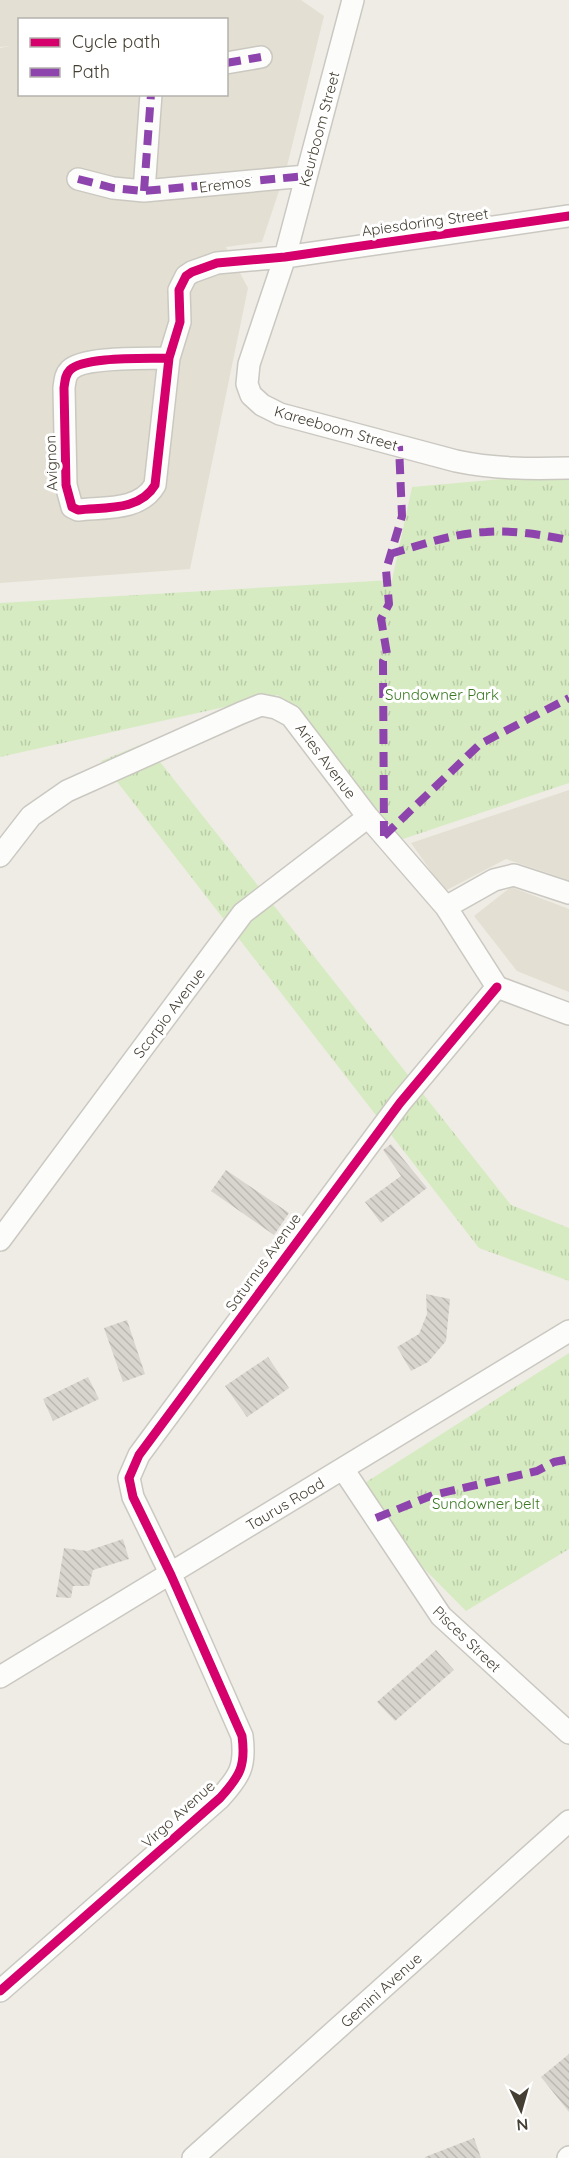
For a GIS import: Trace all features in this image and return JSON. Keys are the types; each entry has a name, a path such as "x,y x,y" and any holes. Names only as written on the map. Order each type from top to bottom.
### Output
{"street":[{"name":"Keurboom Street","path":"285,257 353,0"},
{"path":"228,63 261,57"},
{"path":"144,191 151,96"},
{"name":"Eremos","path":"78,179 113,188 144,191 306,176"},
{"name":"Apiesdoring Street","path":"285,257 569,216"},
{"name":"Avignon","path":"169,358 86,362 71,369 67,374 64,388 66,485 72,507 78,510 135,504 149,496 156,478 169,358 178,336 179,290 186,276 217,263 285,257"},
{"name":"Kareeboom Street","path":"285,257 253,345 247,371 249,391 262,405 279,414 484,467 524,470 569,468"},
{"name":"Aries Avenue","path":"0,856 31,816 67,791 261,705 276,708 291,716 309,735 368,817 446,908 497,987"},
{"name":"Scorpio Avenue","path":"0,1240 243,913 368,817"},
{"path":"446,908 494,880 514,875 569,893"},
{"path":"497,987 569,1014"},
{"name":"Saturnus Avenue","path":"171,1575 129,1487 135,1462 400,1103 497,987"},
{"name":"Taurus Road","path":"0,1677 569,1331"},
{"name":"Pisces Street","path":"343,1469 441,1616 569,1733"},
{"name":"Virgo Avenue","path":"0,1991 220,1798 239,1774 244,1760 242,1736 171,1575"},
{"name":"Gemini Avenue","path":"193,2158 569,1821"}],"shaded area":[{"path":"0,0 301,0 324,16 286,170 262,242 226,247 248,288 190,569 0,583 0,48 11,46 0,47"},
{"path":"569,790 569,880 506,859 445,891 411,843"},
{"path":"511,887 569,909 569,992 517,971 474,916"}],"green space":[{"name":"Sundowner Park","path":"569,473 569,783 400,840 278,695 0,757 0,603 392,580 412,487"},
{"path":"145,743 511,1205 569,1228 569,1281 479,1248 101,761"},
{"name":"Sundowner belt","path":"569,1353 569,1549 466,1611 349,1493"}],"building":[{"path":"391,1144 427,1188 381,1223 365,1202 401,1176 383,1150"},
{"path":"226,1170 289,1213 274,1235 211,1191"},
{"path":"426,1294 450,1299 446,1341 428,1362 411,1371 397,1347 419,1334 427,1314"},
{"path":"127,1320 145,1374 123,1382 104,1328"},
{"path":"268,1357 289,1388 247,1417 225,1386"},
{"path":"88,1377 99,1399 53,1421 43,1399"},
{"path":"123,1539 129,1559 93,1570 89,1586 73,1586 71,1598 56,1597 64,1548 87,1551"},
{"path":"436,1650 454,1670 395,1721 377,1702"},
{"path":"569,2054 569,2112 541,2077"},
{"path":"474,2138 481,2158 425,2158 425,2157"}],"marked path":[{"path":"228,63 261,57"},
{"path":"144,191 151,96"},
{"path":"78,179 113,188 144,191 306,176"},
{"path":"384,836 383,661 387,654 381,619 389,604 386,570 402,516 399,446"},
{"path":"390,554 438,540 474,533 517,532 569,540"},
{"path":"384,836 480,744 569,698"},
{"path":"376,1518 433,1495 537,1471 554,1462 569,1459"}],"cycle path":[{"path":"169,358 102,360 88,362 68,372 64,388 66,485 72,507 78,510 131,504 148,493 155,485 169,358 180,322 179,290 186,276 192,272 217,263 285,257 569,216"},
{"path":"0,1991 220,1798 237,1777 243,1755 242,1736 171,1575 133,1497 129,1478 139,1455 400,1103 497,987"}]}
